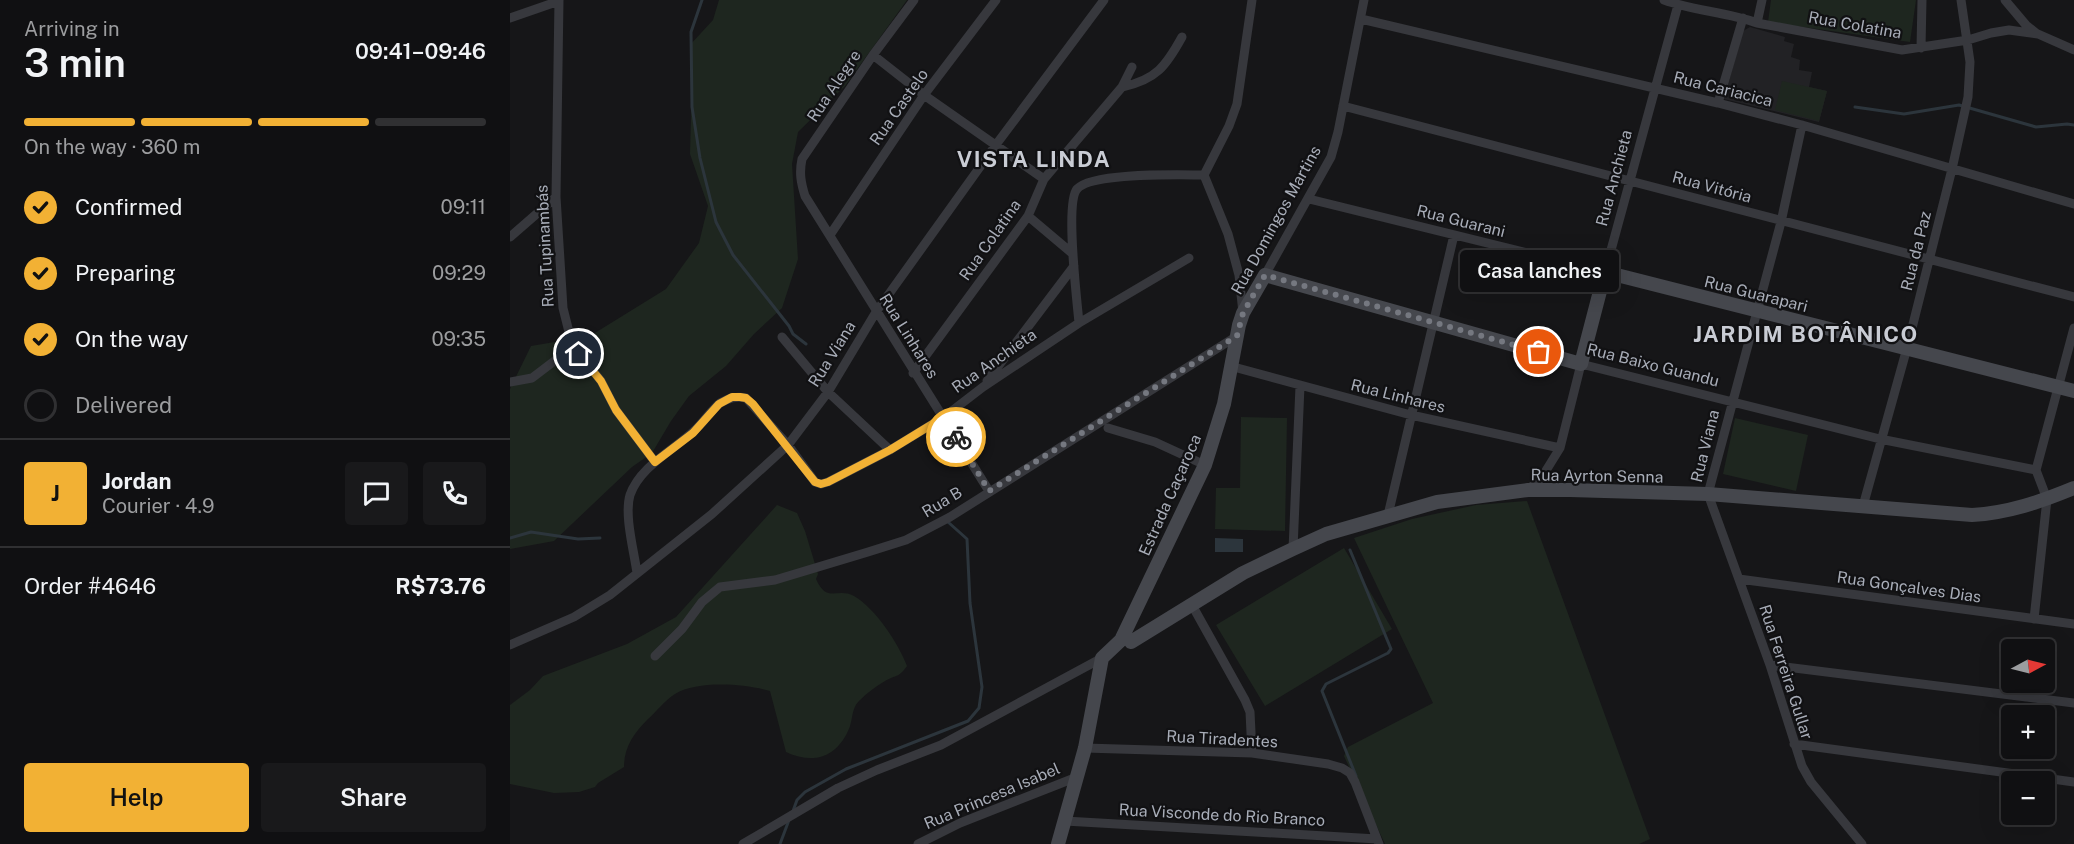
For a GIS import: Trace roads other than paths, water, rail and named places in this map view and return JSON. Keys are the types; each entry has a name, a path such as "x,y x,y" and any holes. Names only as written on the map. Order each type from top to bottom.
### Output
{"main road":[{"name":"Rua Guarapari","path":"1605,272 2074,391"},
{"name":"Rua Anchieta","path":"1581,364 1605,272"},
{"name":"Rua Domingos Martins","path":"1243,313 1265,275"},
{"name":"Rua Baixo Guandu","path":"1265,275 1581,364"},
{"name":"Estrada Caçaroca","path":"1102,658 1124,642 1130,620 1205,465 1224,404 1230,366 1243,313"},
{"name":"Rua Ayrton Senna","path":"1124,642 1145,633 1243,573 1326,534 1437,502 1528,490 1708,495 1972,515 2005,512 2074,488"},
{"path":"1058,844 1085,748 1102,658"}],"street":[{"path":"510,18 559,0"},
{"name":"Rua Tupinambás","path":"559,0 556,197 563,308 568,332 574,346 601,381 616,410 655,462"},
{"name":"Rua Alegre","path":"805,196 799,170 802,159 873,55 914,0"},
{"name":"Rua Castelo","path":"830,235 924,95 996,0"},
{"name":"Rua Viana","path":"510,645 574,617 610,595 712,513 788,446 828,392 876,312 995,146 1104,0"},
{"path":"1079,323 1073,254 1072,201 1075,192 1081,185 1134,176 1204,175 1229,126 1237,104 1252,0"},
{"name":"Rua Domingos Martins","path":"1265,275 1331,156 1364,0"},
{"name":"Rua Colatina","path":"1664,0 1681,2 1757,23 1902,50 1968,40 2009,30 2038,34 2074,50"},
{"path":"1757,23 1762,0"},
{"path":"1921,48 1922,0"},
{"name":"Rua da Paz","path":"1863,506 1907,348 1968,98 1970,62 1961,0"},
{"path":"2005,0 2026,25 2038,34"},
{"name":"Rua Anchieta","path":"1605,272 1681,2"},
{"path":"1718,103 1743,18"},
{"name":"Rua Cariacica","path":"1361,19 1718,103 2074,204"},
{"path":"1122,87 1149,79 1160,70 1182,36"},
{"path":"873,55 924,95 1044,179"},
{"name":"Rua Colatina","path":"913,373 1028,216 1044,179 1122,87 1132,67"},
{"name":"Rua Vitória","path":"1343,106 2074,297"},
{"name":"Rua Viana","path":"1708,495 1780,222 1802,125"},
{"name":"Estrada Caçaroca","path":"1204,175 1228,234 1239,275 1243,313"},
{"name":"Rua Linhares","path":"805,196 913,373 944,417 989,491"},
{"path":"510,237 556,197"},
{"name":"Rua Guarani","path":"1309,199 1605,272"},
{"path":"1028,216 1073,254"},
{"path":"1388,515 1454,235"},
{"name":"Rua Anchieta","path":"788,446 815,482 821,484 828,482 890,450 944,417 983,387 1079,323 1189,258"},
{"path":"983,387 1074,266"},
{"path":"2034,619 2047,499 2036,470 2074,328"},
{"name":"Rua B","path":"655,656 682,629 702,602 720,588 775,580 906,540 950,517 1237,336"},
{"path":"782,337 828,392 890,450"},
{"path":"510,382 532,378 574,346"},
{"name":"Rua Anchieta","path":"1528,490 1542,477 1560,448 1581,364"},
{"name":"Rua Baixo Guandu","path":"1581,364 1880,439 2036,470"},
{"name":"Rua Linhares","path":"1230,366 1411,415 1560,448"},
{"path":"1293,549 1300,386"},
{"path":"637,573 628,511 629,497 635,483 655,462 693,433 719,404 732,397 746,398 788,446"},
{"path":"1108,428 1155,442 1205,465"},
{"name":"Rua Ferreira Gullar","path":"1708,495 1770,665 1806,776 1862,844"},
{"name":"Rua Gonçalves Dias","path":"1739,579 2074,624"},
{"path":"1192,605 1245,699 1250,712 1252,753"},
{"name":"Estrada Caçaroca","path":"743,844 838,788 951,740 1102,658"},
{"path":"1770,665 2074,702"},
{"path":"1794,744 2074,782"},
{"name":"Rua Tiradentes","path":"1085,748 1252,753 1342,768 1350,773 1378,842"},
{"name":"Rua Princesa Isabel","path":"918,844 960,823 1077,777"},
{"name":"Rua Visconde do Rio Branco","path":"1065,821 1378,842"}],"waterway":[{"path":"702,0 691,32 692,107 700,158 716,222 733,255 793,334 806,344"},
{"path":"1855,107 1904,114 1959,105 2036,127 2074,125"},
{"path":"793,811 797,800 805,792 846,769 968,721 979,708 982,687 970,603 967,539 948,522"},
{"path":"510,538 531,532 578,539 600,538"},
{"path":"1350,550 1391,649 1388,653 1326,684 1322,691 1356,776"},
{"path":"780,844 789,820"}],"place":[{"name":"Casa lanches","path":"1539,352"}],"district":[{"name":"VISTA LINDA","path":"1034,159"},
{"name":"JARDIM BOTÂNICO","path":"1806,334"}]}
